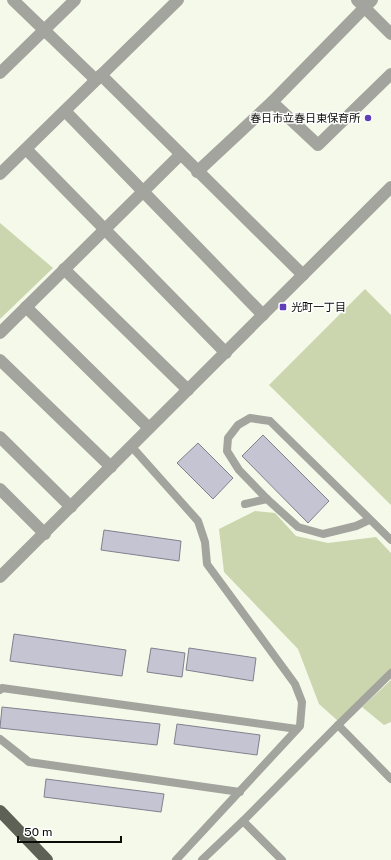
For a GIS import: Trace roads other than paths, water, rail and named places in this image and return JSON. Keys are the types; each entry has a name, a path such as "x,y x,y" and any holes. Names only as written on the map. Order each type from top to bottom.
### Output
{"main road":[{"path":"0,811 47,860"}],"street":[{"path":"13,0 44,31 99,78 303,275"},
{"path":"0,73 75,0"},
{"path":"0,174 178,0"},
{"path":"197,172 272,102 365,2 391,34"},
{"path":"272,102 318,145 391,74"},
{"path":"65,110 263,315"},
{"path":"26,149 226,353"},
{"path":"0,333 180,155"},
{"path":"0,577 45,534 391,187"},
{"path":"64,269 188,390"},
{"path":"26,307 150,428"},
{"path":"0,360 111,467"},
{"path":"0,437 71,507"},
{"path":"0,489 45,534"}],"lane":[{"path":"369,520 356,526 324,534 298,527 267,499 239,470 227,451 228,438 238,425 250,418 270,421 391,540"},
{"path":"132,447 198,521 205,542 207,564 295,684 302,702 300,726 298,729 176,860"},
{"path":"245,504 267,499"},
{"path":"202,860 391,674"},
{"path":"0,690 9,689 298,729"},
{"path":"338,726 391,779"},
{"path":"0,739 29,762 240,792"},
{"path":"243,821 282,860"}],"place":[{"name":"春日市立春日東保育所","path":"368,118"},
{"name":"光町一丁目","path":"283,307"}]}
